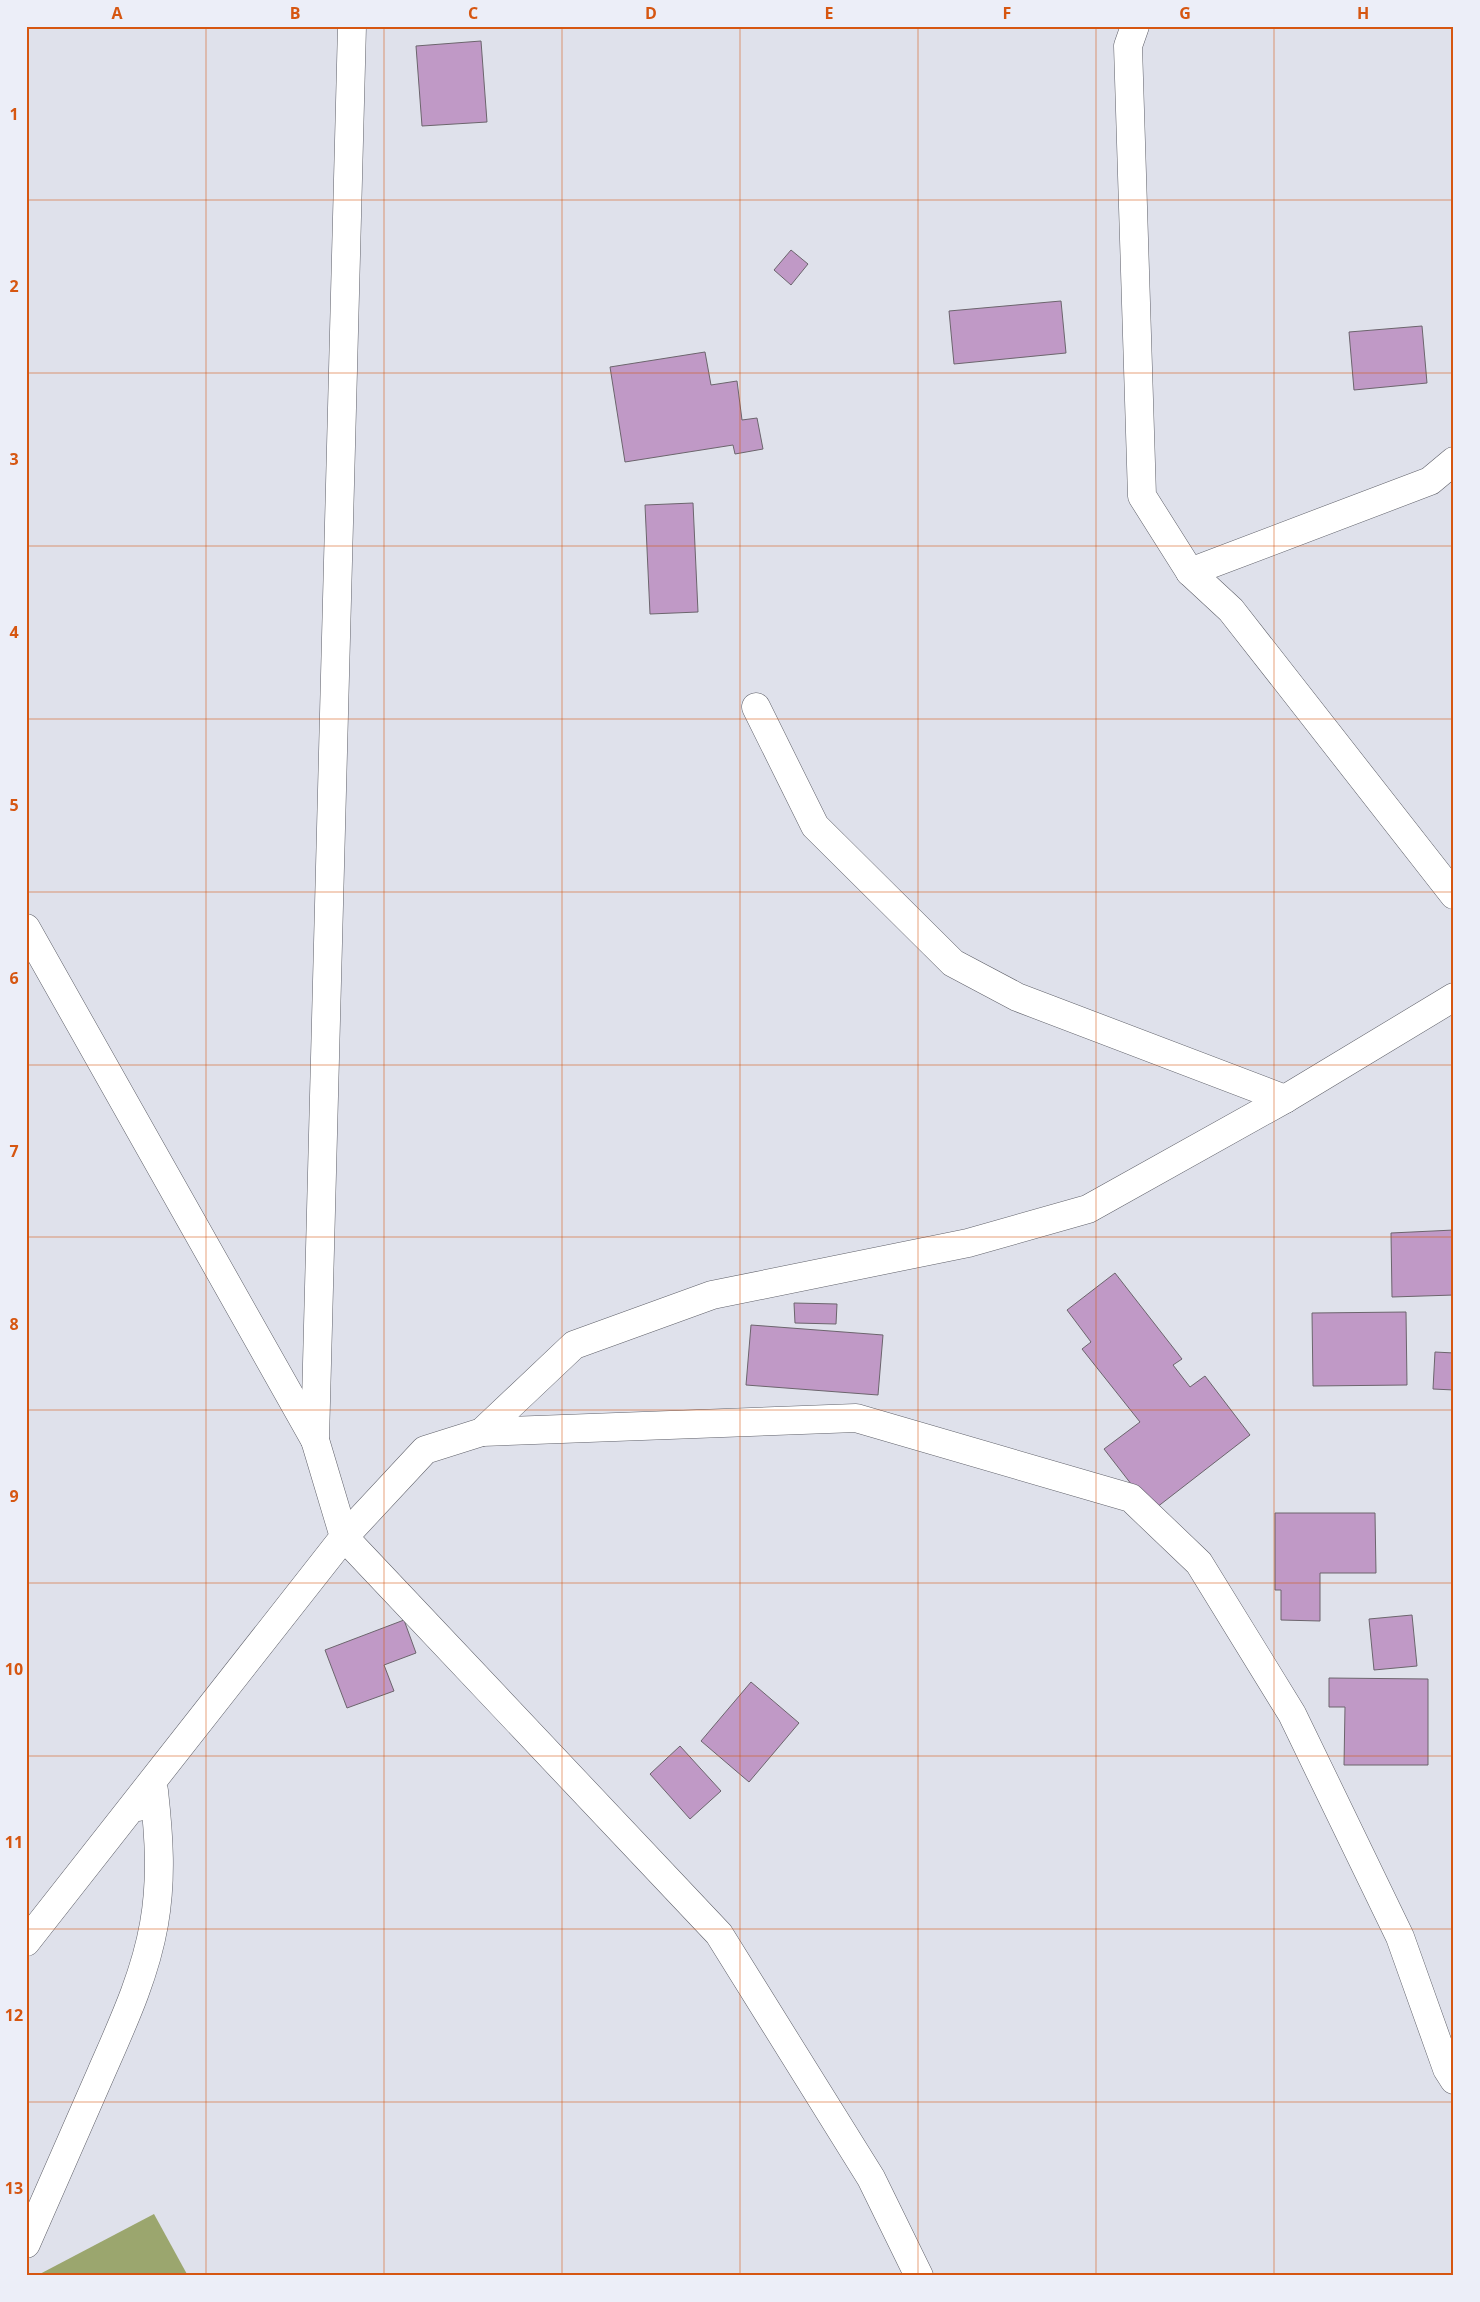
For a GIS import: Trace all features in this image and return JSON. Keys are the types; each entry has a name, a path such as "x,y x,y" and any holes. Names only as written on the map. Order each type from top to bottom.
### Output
{"street":[{"path":"315,1440 352,26"},
{"path":"1135,26 1128,46 1142,496 1190,572 1231,610 1454,895"},
{"path":"1190,572 1430,481 1454,461"},
{"path":"756,707 815,826 953,963 1017,997 1285,1099"},
{"path":"26,928 315,1440 344,1537 719,1934 871,2178 920,2276"},
{"path":"482,1432 574,1346 712,1294 968,1243 1088,1209 1285,1099 1454,997"},
{"path":"26,1942 344,1537 424,1450 482,1432 856,1418 1131,1498 1200,1563 1292,1714 1400,1937 1448,2070 1454,2080"},
{"path":"26,2244 129,2008 144,1966 154,1923 160,1862 154,1791 111,1832"}],"green space":[{"path":"154,2214 188,2276 36,2276"}],"building":[{"path":"481,41 487,122 422,126 416,46"},
{"path":"791,250 808,264 791,285 774,270"},
{"path":"1061,301 1066,353 954,364 949,311"},
{"path":"1422,326 1427,383 1354,390 1349,332"},
{"path":"705,352 711,385 737,381 742,420 757,418 763,449 735,454 733,445 625,462 610,367"},
{"path":"693,503 698,612 650,614 645,505"},
{"path":"1454,1230 1454,1295 1392,1297 1391,1233"},
{"path":"1115,1273 1182,1359 1173,1365 1190,1387 1205,1376 1250,1435 1152,1511 1104,1449 1140,1422 1082,1349 1091,1342 1067,1310"},
{"path":"794,1303 837,1304 836,1324 795,1323"},
{"path":"1406,1312 1407,1385 1313,1386 1312,1313"},
{"path":"751,1325 883,1335 878,1395 746,1385"},
{"path":"1435,1352 1454,1353 1454,1390 1433,1389"},
{"path":"1275,1513 1375,1513 1376,1573 1320,1573 1320,1621 1281,1620 1281,1590 1275,1590"},
{"path":"1412,1615 1417,1666 1374,1670 1369,1619"},
{"path":"404,1620 416,1653 384,1665 394,1691 347,1708 325,1650"},
{"path":"1329,1678 1428,1679 1428,1765 1344,1765 1345,1707 1329,1707"},
{"path":"751,1682 799,1723 749,1782 701,1741"},
{"path":"680,1746 721,1791 690,1819 650,1774"}]}
